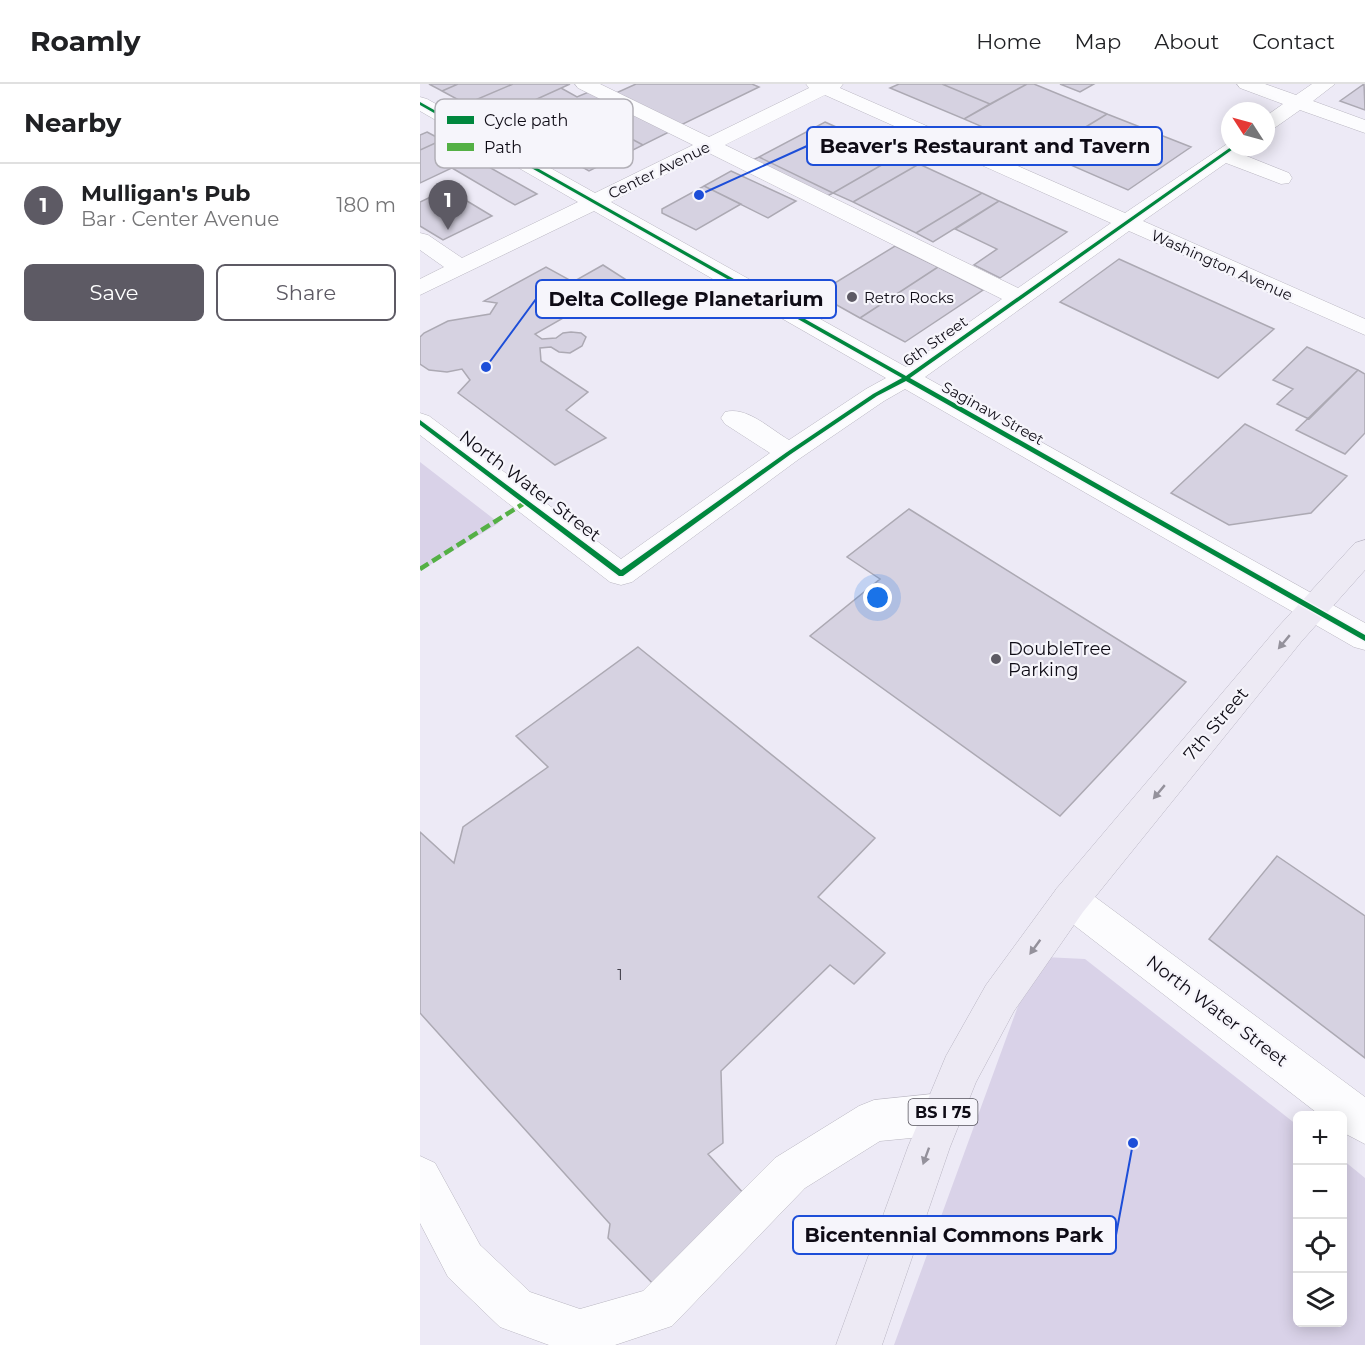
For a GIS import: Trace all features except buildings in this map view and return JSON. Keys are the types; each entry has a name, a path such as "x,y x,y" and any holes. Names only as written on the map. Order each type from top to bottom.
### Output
{"highway":[{"name":"7th Street","path":"1070,900 1312,609 1365,551"},
{"name":"BS I 75","path":"859,1345 960,1070 1000,999 1070,900"}],"street":[{"path":"585,84 615,99"},
{"path":"1247,84 1365,127"},
{"path":"1275,119 1325,84"},
{"name":"Center Avenue","path":"420,288 708,146 825,85"},
{"name":"Washington Avenue","path":"825,85 1125,223 1365,328"},
{"name":"Saginaw Street","path":"420,103 435,112"},
{"path":"633,108 1019,298"},
{"name":"6th Street","path":"621,574 789,453 875,395 905,379 1221,156"},
{"path":"1238,156 1281,177"},
{"name":"Saginaw Street","path":"534,168 1365,638"},
{"path":"420,240 461,268"},
{"path":"734,418 789,453"},
{"name":"North Water Street","path":"420,422 621,574"},
{"name":"North Water Street","path":"1070,900 1365,1123"},
{"path":"420,1179 464,1261 516,1311 580,1332 656,1310 790,1173 874,1121 942,1114"}],"shaded area":[{"path":"420,462 499,523 420,571"},
{"path":"1044,957 1085,959 1293,1122 1293,1327 1347,1327 1347,1163 1365,1178 1365,1345 894,1345 1018,1006"}],"marked path":[{"path":"420,569 526,502"}],"cycle path":[{"path":"420,103 435,111"},
{"path":"420,422 621,574 789,453 875,395 905,379 1221,156"},
{"path":"535,168 1365,638"}],"place":[{"name":"Beaver's Restaurant and Tavern","path":"699,195"},
{"name":"Mulligan's Pub","path":"448,230"},
{"name":"Retro Rocks","path":"852,297"},
{"name":"Delta College Planetarium","path":"486,367"},
{"name":"DoubleTree Parking","path":"996,659"},
{"name":"Bicentennial Commons Park","path":"1133,1143"}]}
